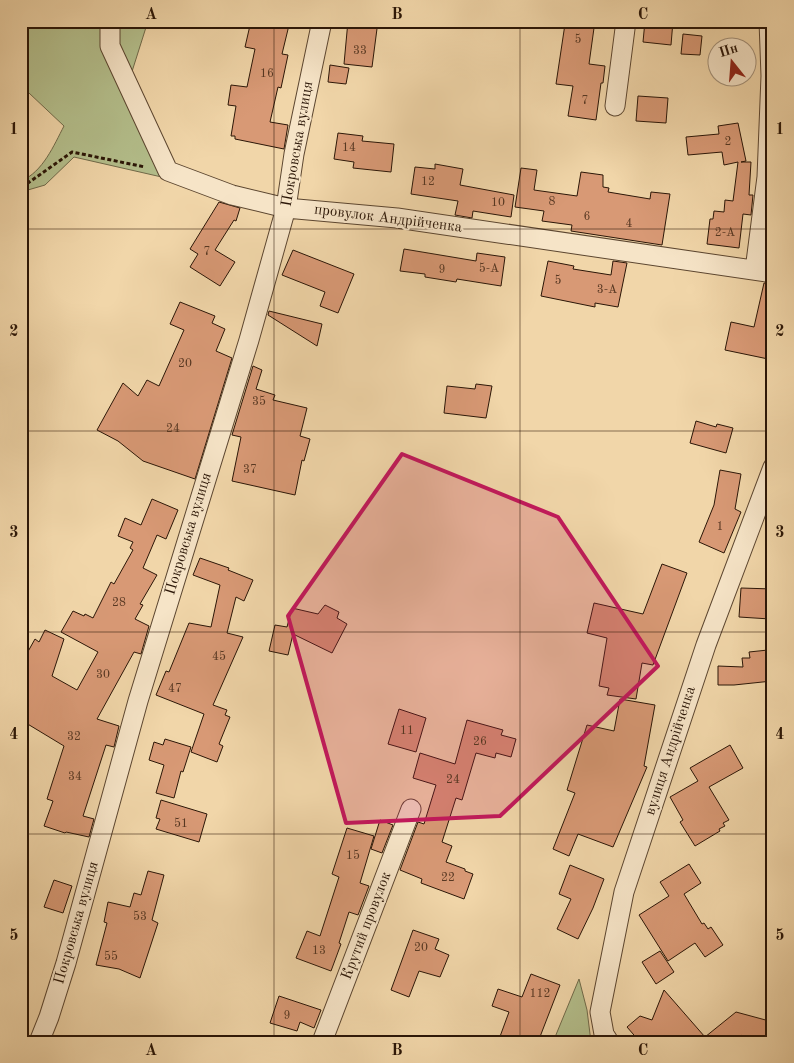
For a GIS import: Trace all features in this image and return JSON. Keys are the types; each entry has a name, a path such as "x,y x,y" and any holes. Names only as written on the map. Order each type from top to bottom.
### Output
{"street":[{"path":"110,21 110,46 168,171"},
{"name":"Покровська вулиця","path":"39,1042 66,963 138,701 249,340 286,208 294,154 322,21"},
{"path":"615,106 626,21"},
{"path":"764,272 771,76 769,21"},
{"name":"провулок Андрійченка","path":"168,171 232,195 286,208 397,218 764,272"},
{"name":"вулиця Андрійченка","path":"609,1042 604,1034 600,1012 624,892 706,645 773,467"},
{"name":"Крутий провулок","path":"322,1042 411,809"}],"path":[{"path":"21,186 28,184 72,152 168,171"}],"highlighted area":[{"path":"402,454 558,517 658,666 500,816 346,823 288,616"}],"green space":[{"path":"21,21 148,21 129,81 166,178 74,157 45,185 21,192 21,181 29,177 42,165 64,126 29,93 21,89"},
{"path":"579,979 587,1010 591,1042 553,1042"}],"building":[{"path":"251,21 290,21 282,54 288,55 281,88 278,87 270,122 288,125 284,149 235,139 235,136 231,136 236,106 228,105 231,85 247,87 255,49 245,47"},
{"path":"348,21 378,21 372,67 344,64"},
{"path":"645,21 673,21 671,45 643,42"},
{"path":"565,24 594,28 589,64 605,66 596,120 568,116 573,86 556,84"},
{"path":"683,34 702,36 700,55 681,54"},
{"path":"330,65 349,68 346,84 328,82"},
{"path":"638,96 668,98 666,123 636,121"},
{"path":"738,123 746,161 741,162 751,162 749,195 753,195 751,215 743,214 739,248 707,244 710,219 713,219 714,211 724,212 725,200 733,201 738,162 724,165 722,152 688,155 686,137 719,134 718,126"},
{"path":"338,133 363,136 362,141 394,144 391,172 353,168 354,162 334,159"},
{"path":"435,164 463,169 460,185 514,195 511,217 473,211 472,218 455,215 458,201 411,194 415,167 435,169"},
{"path":"521,168 537,170 534,190 577,196 581,172 603,175 603,187 609,188 608,192 650,199 651,192 670,194 662,245 571,231 572,225 542,221 544,211 515,207"},
{"path":"219,202 240,208 236,221 234,220 215,250 235,262 220,286 190,267 198,254 190,249"},
{"path":"404,249 476,261 477,253 505,257 501,286 457,279 456,282 425,277 425,274 400,271"},
{"path":"293,250 354,274 338,313 320,306 325,292 282,275"},
{"path":"548,261 574,266 573,269 611,275 613,261 627,263 618,307 595,303 595,307 541,296"},
{"path":"764,283 773,284 773,360 725,350 731,322 754,327"},
{"path":"180,302 215,316 212,323 225,329 216,351 232,358 195,479 143,461 118,441 97,430 123,383 138,396 147,380 159,386 184,330 170,324"},
{"path":"269,311 322,324 317,346 268,315"},
{"path":"253,366 262,370 256,389 275,395 273,400 307,408 300,436 310,439 304,461 302,460 295,495 232,481 241,437 232,435"},
{"path":"476,384 492,386 486,418 444,413 447,386 475,389"},
{"path":"696,421 716,427 717,424 733,428 726,453 690,443"},
{"path":"720,470 741,474 735,509 741,512 724,553 699,542 714,505"},
{"path":"152,499 178,510 166,539 157,535 143,568 157,575 140,604 143,605 135,619 149,626 141,654 134,652 97,719 119,726 114,747 106,745 83,816 94,819 89,837 65,833 44,826 53,801 47,799 64,746 21,720 21,664 35,639 39,642 45,630 64,639 52,676 77,690 98,652 61,632 73,611 93,618 111,582 114,584 133,550 130,548 133,542 118,536 125,518 141,525"},
{"path":"200,558 229,568 228,570 253,580 244,601 236,597 227,633 243,637 213,705 227,710 225,715 230,717 219,744 223,746 217,762 191,752 204,714 156,695 166,671 169,672 189,623 211,627 220,585 193,575"},
{"path":"662,564 687,573 653,665 642,663 636,699 607,695 609,688 599,686 607,638 587,633 594,603 643,614"},
{"path":"741,588 773,589 773,610 770,610 770,619 739,617"},
{"path":"325,605 339,612 337,618 347,624 332,653 293,634 288,655 269,651 275,625 287,627 292,608 318,614"},
{"path":"768,650 772,681 718,685 718,666 743,667 742,658 750,658 749,652"},
{"path":"620,699 655,705 644,766 647,767 613,847 578,834 569,856 553,849 575,793 567,790 587,725 614,731"},
{"path":"399,709 426,718 416,752 388,744"},
{"path":"467,720 503,730 501,735 516,739 511,757 496,753 495,758 476,753 462,800 456,798 442,842 452,846 446,862 473,874 464,899 421,883 422,879 400,870 418,822 424,824 436,785 413,778 420,753 455,764"},
{"path":"165,739 191,747 183,772 181,771 174,798 156,793 164,765 149,760 154,742 163,745"},
{"path":"730,745 743,768 709,787 729,820 723,823 725,826 719,829 720,831 695,846 680,822 683,820 670,797 698,781 690,768"},
{"path":"161,800 207,814 199,842 156,829 160,819 156,818"},
{"path":"380,820 393,825 382,853 371,849"},
{"path":"347,828 374,836 360,883 369,886 358,915 349,912 339,943 341,944 331,971 296,958 307,931 320,936 339,877 332,874"},
{"path":"689,864 701,883 684,894 702,924 704,923 708,929 711,927 723,945 705,957 695,943 668,961 639,915 669,896 660,882"},
{"path":"570,865 604,879 578,939 557,929 571,899 559,894"},
{"path":"148,871 164,875 152,920 158,923 140,978 119,969 96,965 107,923 104,922 108,902 130,907 134,893 141,895"},
{"path":"54,880 72,886 63,913 44,907"},
{"path":"413,930 439,939 435,949 449,955 440,977 419,971 409,997 391,990"},
{"path":"660,951 674,972 656,984 642,962"},
{"path":"531,974 560,985 538,1042 498,1042 509,1012 492,1006 498,989 522,997"},
{"path":"664,990 705,1037 736,1012 773,1022 773,1042 748,1042 742,1035 734,1042 640,1042 627,1027 640,1016 652,1020"},
{"path":"279,996 321,1010 314,1028 300,1022 297,1031 270,1023"}]}
